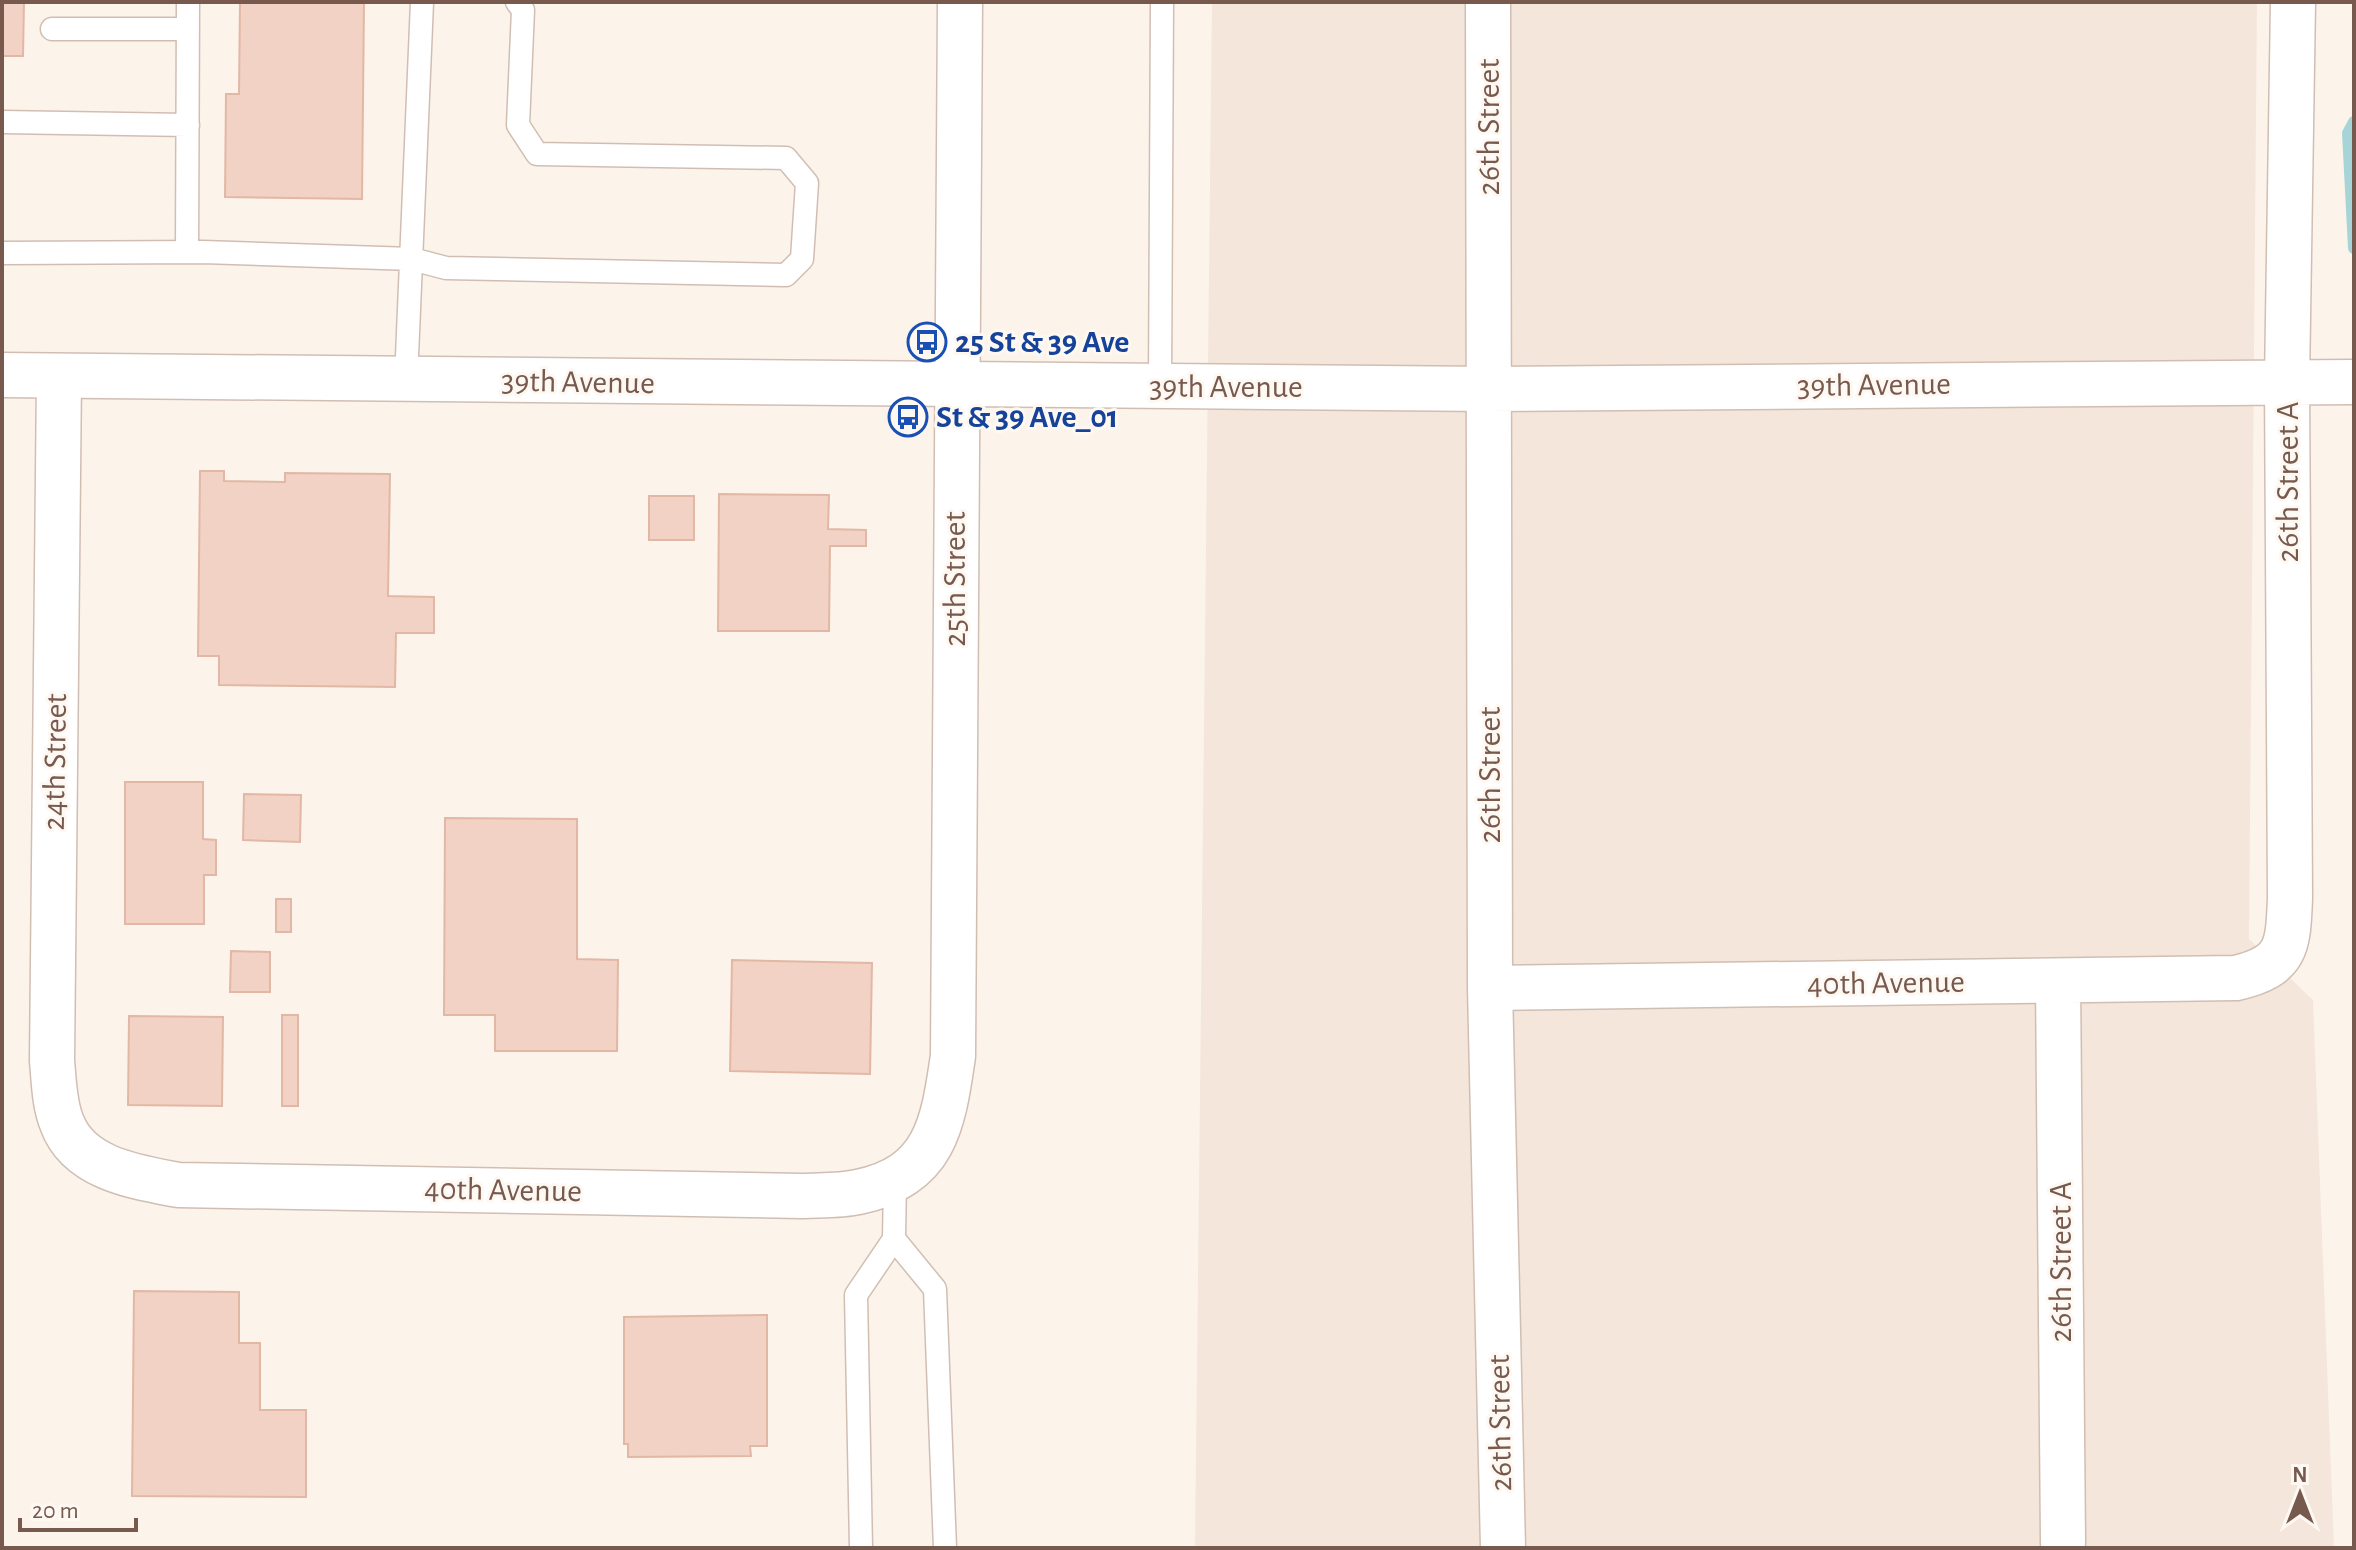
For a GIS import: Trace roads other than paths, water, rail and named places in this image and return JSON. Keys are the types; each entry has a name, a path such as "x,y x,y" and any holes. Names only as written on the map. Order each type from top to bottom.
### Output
{"street":[{"name":"25th Street","path":"927,1151 939,1131 953,1056 955,386 960,2"},
{"name":"26th Street","path":"1488,2 1490,988 1503,1548"},
{"name":"26th Street A","path":"2277,960 2288,939 2290,898 2287,381 2293,2"},
{"name":"39th Avenue","path":"2,375 1489,389 2354,382"},
{"name":"24th Street","path":"59,376 52,1061 62,1123 74,1144"},
{"name":"40th Avenue","path":"1490,988 2236,978 2261,973 2277,960"},
{"name":"26th Street A","path":"2058,981 2063,1543"},
{"name":"40th Avenue","path":"74,1144 90,1158 118,1171 178,1185 802,1196 857,1193 895,1180 919,1162 927,1151"}],"lane":[{"path":"187,252 188,2"},
{"path":"406,380 422,2"},
{"path":"2,253 187,252 412,259 446,268 786,275 802,259 807,183 786,158 537,154 518,125 523,10 517,2"},
{"path":"1160,387 1162,2"},
{"path":"52,29 188,29"},
{"path":"2,122 188,125"},
{"path":"861,1548 856,1295 894,1239 895,1180"},
{"path":"894,1239 935,1289 945,1548"}],"waterway":[{"path":"2354,122 2348,133 2354,248"}],"place":[{"name":"25 St & 39 Ave","path":"927,342"},
{"name":"St & 39 Ave_01","path":"908,417"}]}
